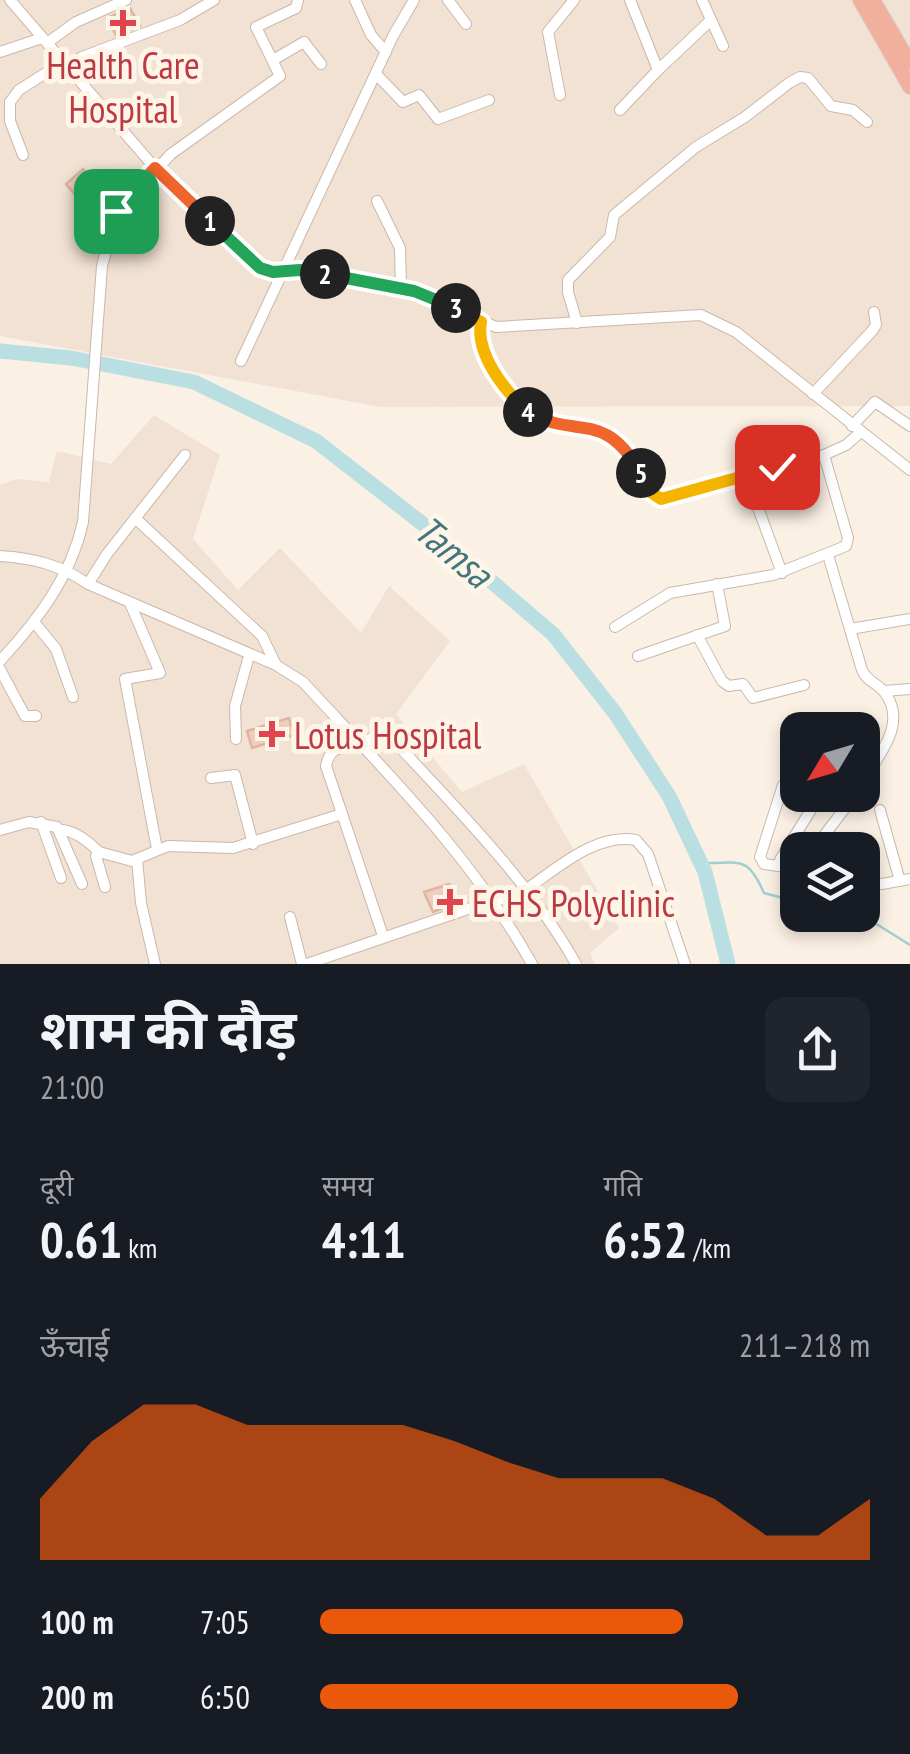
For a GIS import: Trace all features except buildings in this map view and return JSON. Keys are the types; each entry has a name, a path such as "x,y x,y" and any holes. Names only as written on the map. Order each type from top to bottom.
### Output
{"highway":[{"path":"860,0 910,87"},
{"path":"873,0 910,63"}],"street":[{"path":"10,0 155,168 260,268 300,270 400,288 450,305 496,328 702,314 736,332 910,470"},
{"path":"0,52 44,41 126,0"},
{"path":"23,155 4,111 19,90 65,64 180,20 214,0"},
{"path":"36,716 25,716 0,665 68,571 84,522 102,266 116,211 155,168 280,76 256,28 296,8 298,0"},
{"path":"355,0 371,35 386,52"},
{"path":"240,361 414,0"},
{"path":"448,0 466,24"},
{"path":"560,95 548,32 574,0"},
{"path":"630,0 658,70"},
{"path":"702,0 723,46"},
{"path":"620,110 711,20"},
{"path":"273,60 304,42 321,64"},
{"path":"376,74 403,102 420,95 438,119 489,100"},
{"path":"577,323 568,280 610,238 614,215 688,153 783,86 800,77 808,78 831,106 857,112 867,122"},
{"path":"377,201 400,248 400,288"},
{"path":"813,394 876,326 874,312"},
{"path":"481,322 479,339 484,351 521,406 547,420 606,433 632,458 656,497 667,498 824,456 846,445 875,402 910,426"},
{"path":"88,584 185,455"},
{"path":"615,627 663,596 782,573 849,542 824,456"},
{"path":"757,505 782,573"},
{"path":"136,518 253,626 269,644 276,666"},
{"path":"828,555 866,678 884,692 894,728 880,752"},
{"path":"0,556 38,560 68,571 88,584 276,666 303,682 466,861 532,964"},
{"path":"638,656 726,624 717,584"},
{"path":"130,603 160,673 125,679 158,849"},
{"path":"850,629 910,620"},
{"path":"34,622 56,650 73,696"},
{"path":"697,635 722,681 729,686 744,684 753,698 804,684"},
{"path":"236,739 235,706 250,656"},
{"path":"884,692 910,688"},
{"path":"383,936 326,766 328,757 344,746 360,745 381,734 393,740 471,826 550,923 576,964"},
{"path":"211,778 235,775 253,844"},
{"path":"780,794 760,857 764,864 779,866 809,812"},
{"path":"880,810 905,880 880,884"},
{"path":"0,830 40,822 67,830 87,840 99,852 125,861 174,846 222,850 253,844 342,814"},
{"path":"40,822 61,878"},
{"path":"60,830 82,884"},
{"path":"290,917 305,964 494,900 526,894 588,850 615,840 636,840 648,854 685,964"},
{"path":"99,852 96,856 105,888"},
{"path":"137,860 141,904 155,964"}],"shaded area":[{"path":"0,0 910,0 910,406 381,407 0,336"},
{"path":"154,415 220,455 193,539 238,590 280,548 361,633 389,586 450,641 396,714 462,792 524,764 619,928 590,953 595,964 0,964 0,485 16,479 49,482 57,451 111,464"}],"waterway":[{"name":"Tamsa","path":"0,351 71,358 194,382 316,441 437,535 553,634 615,713 669,796 705,872 728,964"},
{"path":"701,863 741,864 752,872 764,893 780,897"},
{"path":"880,926 910,945"}],"place":[{"name":"Health Care Hospital","path":"123,23"},
{"name":"Lotus Hospital","path":"272,734"},
{"name":"ECHS Polyclinic","path":"450,902"}],"route":[{"path":"116,211 155,168 260,268 353,278 414,291 450,305 481,322 479,339 484,351 521,406 547,420 606,433 632,458 652,493 661,499 777,467"}]}
